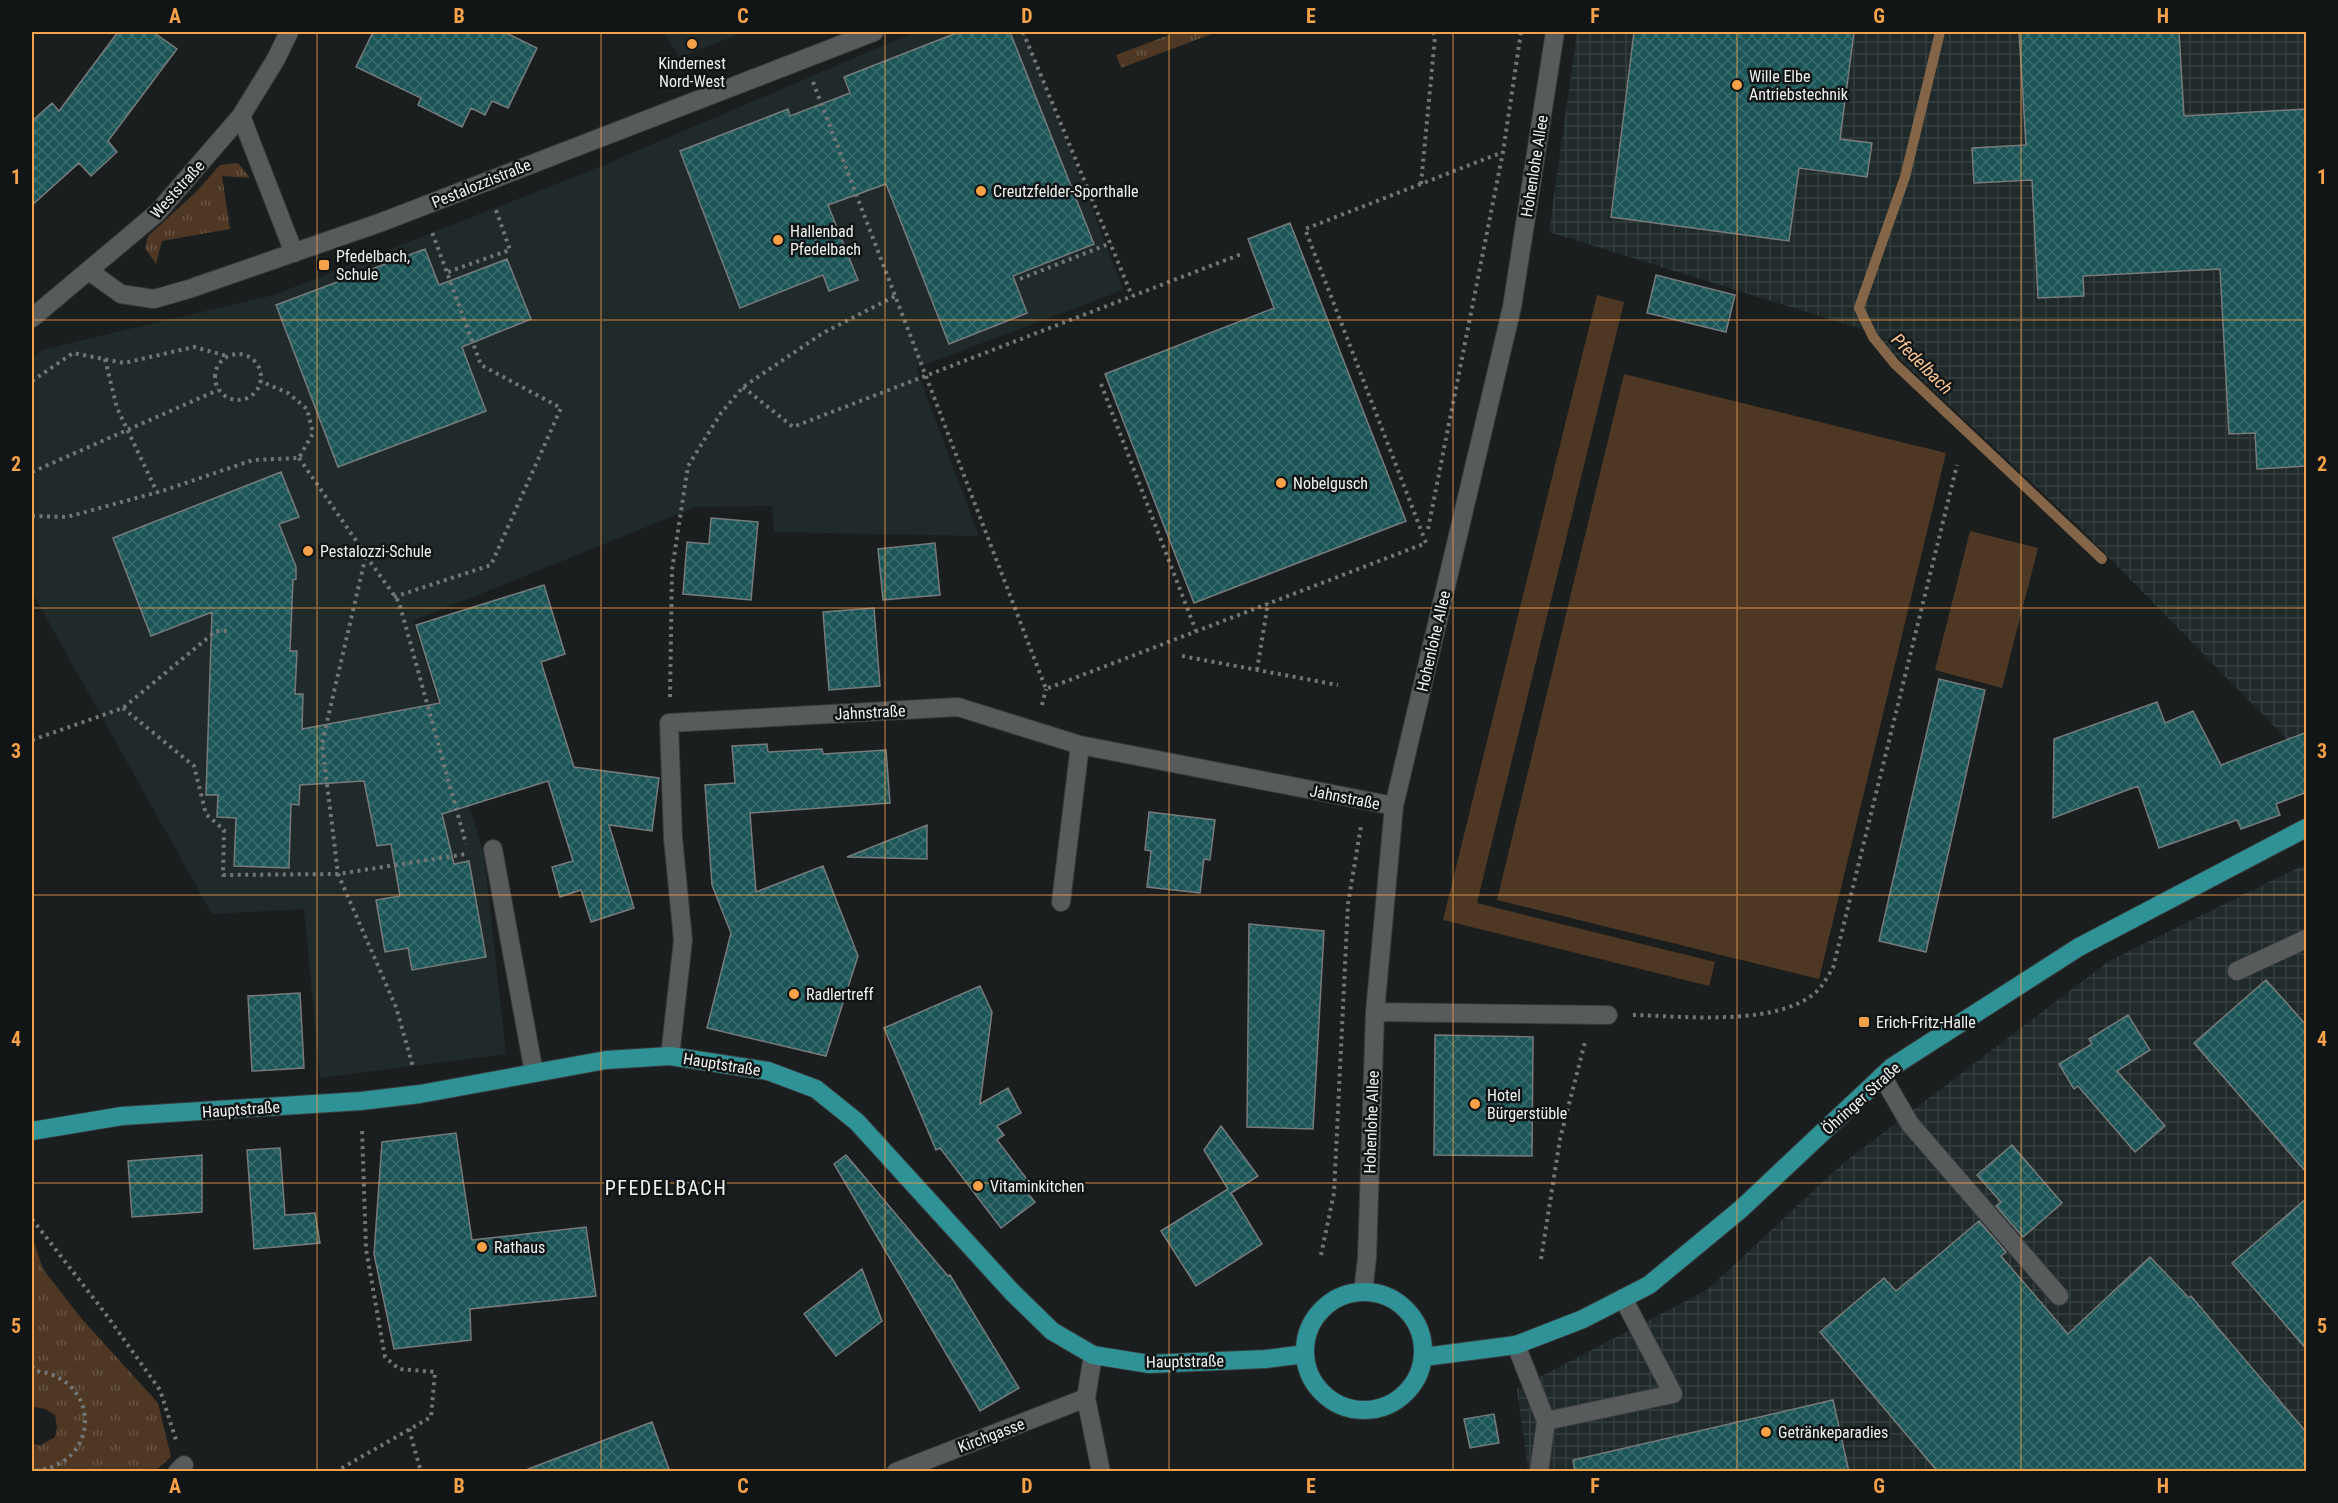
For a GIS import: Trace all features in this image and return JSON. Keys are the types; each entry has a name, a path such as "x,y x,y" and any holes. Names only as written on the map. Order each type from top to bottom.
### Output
{"main road":[{"name":"Öhringer Straße","path":"1424,1358 1516,1345 1584,1320 1648,1285 1741,1209 1892,1067 2079,947 2307,828"},
{"name":"Hauptstraße","path":"32,1131 122,1116 361,1101 420,1094 606,1060 670,1056 768,1071 816,1089 857,1122 1012,1292 1052,1331 1093,1355 1149,1364 1266,1359 1305,1354"},
{"path":"1363,1292 1383,1294 1400,1304 1413,1317 1422,1335 1424,1358 1419,1374 1409,1391 1394,1404 1374,1410 1355,1410 1335,1404 1320,1391 1309,1374 1305,1354 1308,1331 1320,1311 1333,1300 1348,1294 1363,1292"}],"street":[{"name":"Weststraße","path":"32,318 158,212 241,117 276,59 289,32"},
{"name":"Pestalozzistraße","path":"89,271 121,294 154,299 294,253 423,206 874,32"},
{"name":"Hohenlohe Allee","path":"1363,1292 1367,1258 1375,1012 1394,806 1512,307 1554,32"},
{"path":"241,117 294,253"},
{"name":"Jahnstraße","path":"669,723 958,707 1080,745 1394,806"},
{"path":"669,723 673,838 682,940 670,1056"},
{"path":"1061,902 1080,745"},
{"path":"493,849 534,1073"},
{"path":"2237,971 2307,939"},
{"path":"1375,1012 1608,1015"},
{"path":"1882,1076 1910,1124 2059,1296"},
{"path":"1546,1421 1673,1394 1623,1298"},
{"path":"1516,1345 1546,1421 1539,1472"},
{"path":"1093,1355 1086,1398 1101,1472"},
{"name":"Kirchgasse","path":"896,1472 1086,1398"}],"path":[{"path":"1023,32 1132,296"},
{"path":"1421,184 1435,38 1433,32"},
{"path":"804,59 1046,688 1426,543 1305,229 1503,153"},
{"path":"448,272 510,250 485,181"},
{"path":"394,597 491,565 561,408 481,365 423,206"},
{"path":"1020,279 1111,243"},
{"path":"743,387 793,427 1244,253"},
{"path":"669,723 672,570 688,466 721,413 743,387 823,333 895,296"},
{"path":"32,381 73,353 124,363 194,347 227,356"},
{"path":"241,354 254,360 258,366 260,381 253,394 238,400 224,396 218,390 214,375 220,360 227,356 241,354"},
{"path":"105,359 117,408 157,492"},
{"path":"260,381 288,393 307,409 313,433 299,458"},
{"path":"1101,384 1196,631"},
{"path":"32,472 218,390"},
{"path":"32,516 67,517 157,492 253,460 299,458"},
{"path":"123,708 194,766 206,814 224,830 223,875 338,874 469,853 399,602 299,458"},
{"path":"1541,1259 1560,1139 1585,1044 1593,1026 1608,1015 1730,1017 1772,1012 1799,1002 1820,988 1833,968 1957,465"},
{"path":"366,555 322,743 338,874 396,1007 420,1094"},
{"path":"1257,670 1268,603"},
{"path":"32,740 123,708 216,631 231,631"},
{"path":"1182,656 1338,685"},
{"path":"335,1472 431,1417 435,1372 399,1369 385,1357 366,1249 361,1101"},
{"path":"32,1219 105,1313 160,1390 181,1468"},
{"path":"32,1366 36,1371 62,1380 75,1392 84,1410 86,1428 80,1444 70,1457 59,1465 32,1471"},
{"path":"409,1430 421,1472"}],"shaded area":[{"name":"Kindernest Nord-West","path":"663,32 745,32 680,57"},
{"name":"Pestalozzi-Schule","path":"915,32 1025,32 1123,290 916,368 979,536 774,532 772,506 696,507 413,621 484,855 506,1054 320,1078 304,909 212,914 32,592 32,358 45,349 274,295 597,168"},
{"path":"1577,32 2306,32 2306,759 2079,527 1871,332 1549,232"},
{"path":"2306,864 2306,1471 1528,1471 1517,1389 1707,1290 1841,1165 2109,961"}],"green space":[{"path":"1177,32 1217,32 1121,68 1116,55"},
{"path":"238,163 250,178 222,176 230,229 162,241 156,264 145,248 148,236 196,192 220,165"},
{"path":"1597,295 1624,302 1477,903 1715,962 1709,986 1443,920"},
{"path":"1624,374 1946,453 1819,979 1497,900"},
{"path":"1970,531 2038,548 2002,688 1935,670"},
{"path":"32,1236 43,1269 81,1318 158,1403 171,1457 155,1471 32,1471 32,1444 41,1445 55,1437 57,1427 55,1415 45,1409 35,1407 32,1409"}],"building":[{"path":"118,32 153,32 177,49 108,141 117,152 91,176 79,163 32,205 32,121 52,103 59,111"},
{"path":"373,32 504,32 537,48 508,108 492,101 485,115 471,108 462,127 418,105 421,98 356,67"},
{"name":"Creutzfelder-Sporthalle","path":"959,32 1010,32 1094,244 1013,276 1027,313 949,344 886,184 828,205 858,280 829,291 823,275 740,308 680,151 788,109 790,116 850,93 844,77"},
{"name":"Wille Elbe Antriebstechnik","path":"1634,32 1854,32 1840,139 1872,143 1867,177 1799,168 1789,241 1611,217"},
{"path":"2019,32 2179,32 2184,116 2307,109 2307,466 2257,469 2255,433 2229,434 2220,269 2083,276 2084,296 2038,298 2032,180 1974,183 1972,148 2026,145"},
{"name":"Nobelgusch","path":"1290,223 1406,521 1194,603 1105,374 1274,308 1248,239"},
{"path":"425,249 439,285 507,259 531,319 462,347 486,411 338,467 276,305"},
{"path":"1656,275 1735,295 1726,332 1647,313"},
{"path":"281,472 299,517 279,524 296,567 296,579 293,580 290,651 297,651 295,694 303,694 302,729 440,703 416,625 544,585 565,654 541,662 574,767 659,778 652,831 609,825 634,908 591,922 581,890 560,897 552,867 573,861 548,781 442,814 454,864 469,861 486,957 412,970 408,948 385,952 376,900 400,896 391,844 377,846 364,781 300,785 299,805 291,804 289,868 234,866 236,818 217,817 218,795 206,795 212,612 151,636 113,538"},
{"path":"711,518 758,522 751,600 683,594 687,542 709,544"},
{"path":"935,543 940,595 883,600 878,549"},
{"path":"874,608 880,686 829,690 823,612"},
{"path":"1939,679 1985,690 1926,952 1879,941"},
{"path":"2157,702 2165,723 2193,711 2221,765 2307,732 2307,792 2276,804 2280,815 2241,829 2237,820 2159,848 2138,786 2053,818 2054,739"},
{"path":"767,744 768,752 822,749 823,754 886,750 890,803 750,813 756,892 823,866 858,956 826,1056 707,1028 731,933 712,885 705,785 735,783 732,746"},
{"path":"1149,812 1215,820 1210,860 1204,859 1200,893 1147,887 1151,851 1145,850"},
{"path":"927,825 927,859 847,857"},
{"path":"1249,924 1324,931 1313,1129 1247,1127"},
{"path":"2266,980 2307,1026 2307,1173 2194,1043"},
{"path":"980,986 992,1012 980,1104 1008,1088 1021,1113 997,1126 1004,1135 997,1140 1032,1186 1026,1191 1035,1202 1001,1228 940,1148 936,1150 884,1028"},
{"path":"300,993 304,1068 252,1071 248,996"},
{"path":"2128,1015 2150,1050 2117,1071 2165,1126 2135,1152 2078,1086 2074,1089 2059,1064 2092,1044 2089,1039"},
{"path":"1435,1035 1533,1037 1532,1156 1434,1155"},
{"path":"1221,1126 1258,1176 1231,1193 1262,1244 1196,1286 1161,1231 1228,1189 1204,1150"},
{"name":"Rathaus","path":"456,1133 472,1240 586,1227 596,1296 470,1309 471,1340 394,1349 374,1254 382,1142"},
{"path":"2012,1145 2062,1203 2023,1237 1996,1206 2001,1202 1977,1175"},
{"path":"280,1148 285,1215 315,1213 320,1243 254,1249 247,1150"},
{"path":"202,1155 202,1212 132,1217 128,1161"},
{"path":"846,1155 948,1276 950,1275 1019,1388 980,1411 834,1164"},
{"path":"2307,1198 2307,1350 2232,1263"},
{"path":"1979,1221 2006,1252 2001,1256 2068,1334 2150,1257 2189,1298 2191,1296 2307,1433 2307,1472 1938,1472 1820,1332 1884,1278 1896,1291"},
{"path":"862,1269 882,1321 836,1356 804,1314"},
{"name":"Getränkeparadies","path":"1833,1400 1849,1472 1575,1472 1573,1460"},
{"path":"1494,1414 1499,1443 1470,1448 1464,1419"},
{"path":"652,1422 670,1472 528,1472 528,1469"}],"waterway":[{"name":"Pfedelbach","path":"1940,32 1905,177 1859,308 1873,337 1895,364 2102,559"}],"place":[{"name":"Kindernest Nord-West","path":"692,44"},
{"name":"Wille Elbe Antriebstechnik","path":"1737,85"},
{"name":"Creutzfelder-Sporthalle","path":"981,191"},
{"name":"Hallenbad Pfedelbach","path":"778,240"},
{"name":"Pfedelbach, Schule","path":"324,265"},
{"name":"Nobelgusch","path":"1281,483"},
{"name":"Pestalozzi-Schule","path":"308,551"},
{"name":"Radlertreff","path":"794,994"},
{"name":"Erich-Fritz-Halle","path":"1864,1022"},
{"name":"Hotel Bürgerstüble","path":"1475,1104"},
{"name":"Vitaminkitchen","path":"978,1186"},
{"name":"Rathaus","path":"482,1247"},
{"name":"Getränkeparadies","path":"1766,1432"}],"district":[{"name":"PFEDELBACH","path":"666,1188"}]}
